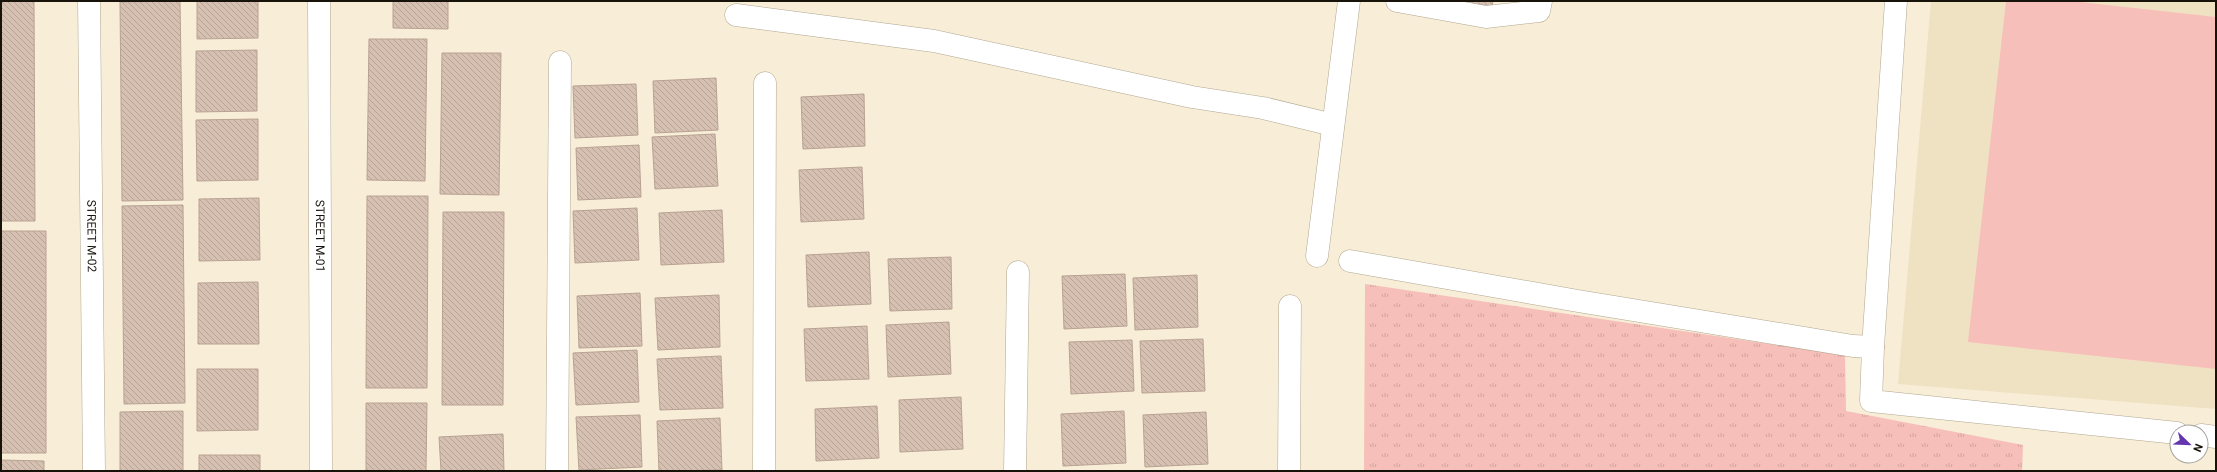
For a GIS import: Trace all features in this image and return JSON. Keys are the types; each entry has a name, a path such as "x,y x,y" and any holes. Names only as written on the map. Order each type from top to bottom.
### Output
{"street":[{"name":"STREET M-02","path":"89,1 94,471"},
{"name":"STREET M-01","path":"319,1 321,471"},
{"path":"1317,256 1332,125 1349,1"},
{"path":"1397,1 1486,17 1539,11 1541,1"},
{"path":"1896,1 1873,347 1871,401 2169,432"},
{"path":"736,15 934,41 1192,97 1263,108 1332,125"},
{"path":"557,471 560,62"},
{"path":"764,471 765,83"},
{"path":"1350,260 1585,302 1853,346 1873,347"},
{"path":"1015,471 1018,272"},
{"path":"1289,471 1290,306"}],"shaded area":[{"path":"1931,1 2216,1 2216,409 1898,384"}],"green space":[{"path":"2006,1 2071,1 2216,17 2216,369 1968,342"},
{"path":"1365,284 1845,355 1846,411 2023,445 2022,471 1364,471"}],"building":[{"path":"1,1 34,1 35,221 1,221"},
{"path":"180,1 183,200 122,201 120,2"},
{"path":"197,1 258,1 258,38 197,39"},
{"path":"393,1 448,1 448,29 393,28"},
{"path":"1439,1 1493,1 1492,6"},
{"path":"369,39 427,39 425,181 367,180"},
{"path":"257,50 257,111 196,112 196,51"},
{"path":"442,53 501,53 499,195 440,194"},
{"path":"716,78 718,130 655,133 653,81"},
{"path":"636,84 638,135 575,138 573,86"},
{"path":"864,94 865,146 803,149 801,97"},
{"path":"258,119 258,180 197,181 196,120"},
{"path":"715,134 718,186 655,189 652,137"},
{"path":"639,145 641,197 578,200 576,148"},
{"path":"862,167 864,219 801,222 799,170"},
{"path":"367,196 428,196 427,388 366,388"},
{"path":"259,198 260,260 199,261 199,199"},
{"path":"183,205 185,403 124,404 122,206"},
{"path":"637,208 639,260 575,263 573,211"},
{"path":"722,210 724,262 661,265 659,213"},
{"path":"443,212 504,212 503,405 442,405"},
{"path":"1,231 46,231 46,453 1,453"},
{"path":"869,252 871,304 808,307 806,255"},
{"path":"951,257 952,309 890,311 888,259"},
{"path":"1125,274 1127,326 1064,329 1062,276"},
{"path":"1197,275 1198,327 1135,330 1133,278"},
{"path":"258,282 259,344 198,344 198,283"},
{"path":"640,293 642,346 579,348 577,296"},
{"path":"719,295 720,347 658,350 655,298"},
{"path":"949,322 951,374 888,377 886,325"},
{"path":"867,326 869,379 806,381 804,329"},
{"path":"1203,339 1205,391 1142,393 1140,341"},
{"path":"1132,340 1134,391 1071,394 1069,342"},
{"path":"637,350 639,402 576,405 573,353"},
{"path":"721,356 723,408 660,410 657,359"},
{"path":"197,369 258,369 258,430 197,431"},
{"path":"961,397 963,449 900,452 899,400"},
{"path":"366,403 427,403 426,471 366,471"},
{"path":"877,406 879,458 816,461 815,409"},
{"path":"183,411 183,471 120,471 120,412"},
{"path":"1124,411 1126,463 1063,466 1061,414"},
{"path":"1206,412 1208,464 1145,467 1143,415"},
{"path":"640,415 642,467 579,470 576,417"},
{"path":"720,418 722,470 659,471 657,421"},
{"path":"503,434 504,471 441,471 439,437"},
{"path":"199,455 260,455 260,471 199,471"},
{"path":"1,460 44,461 44,471 1,471"}]}
